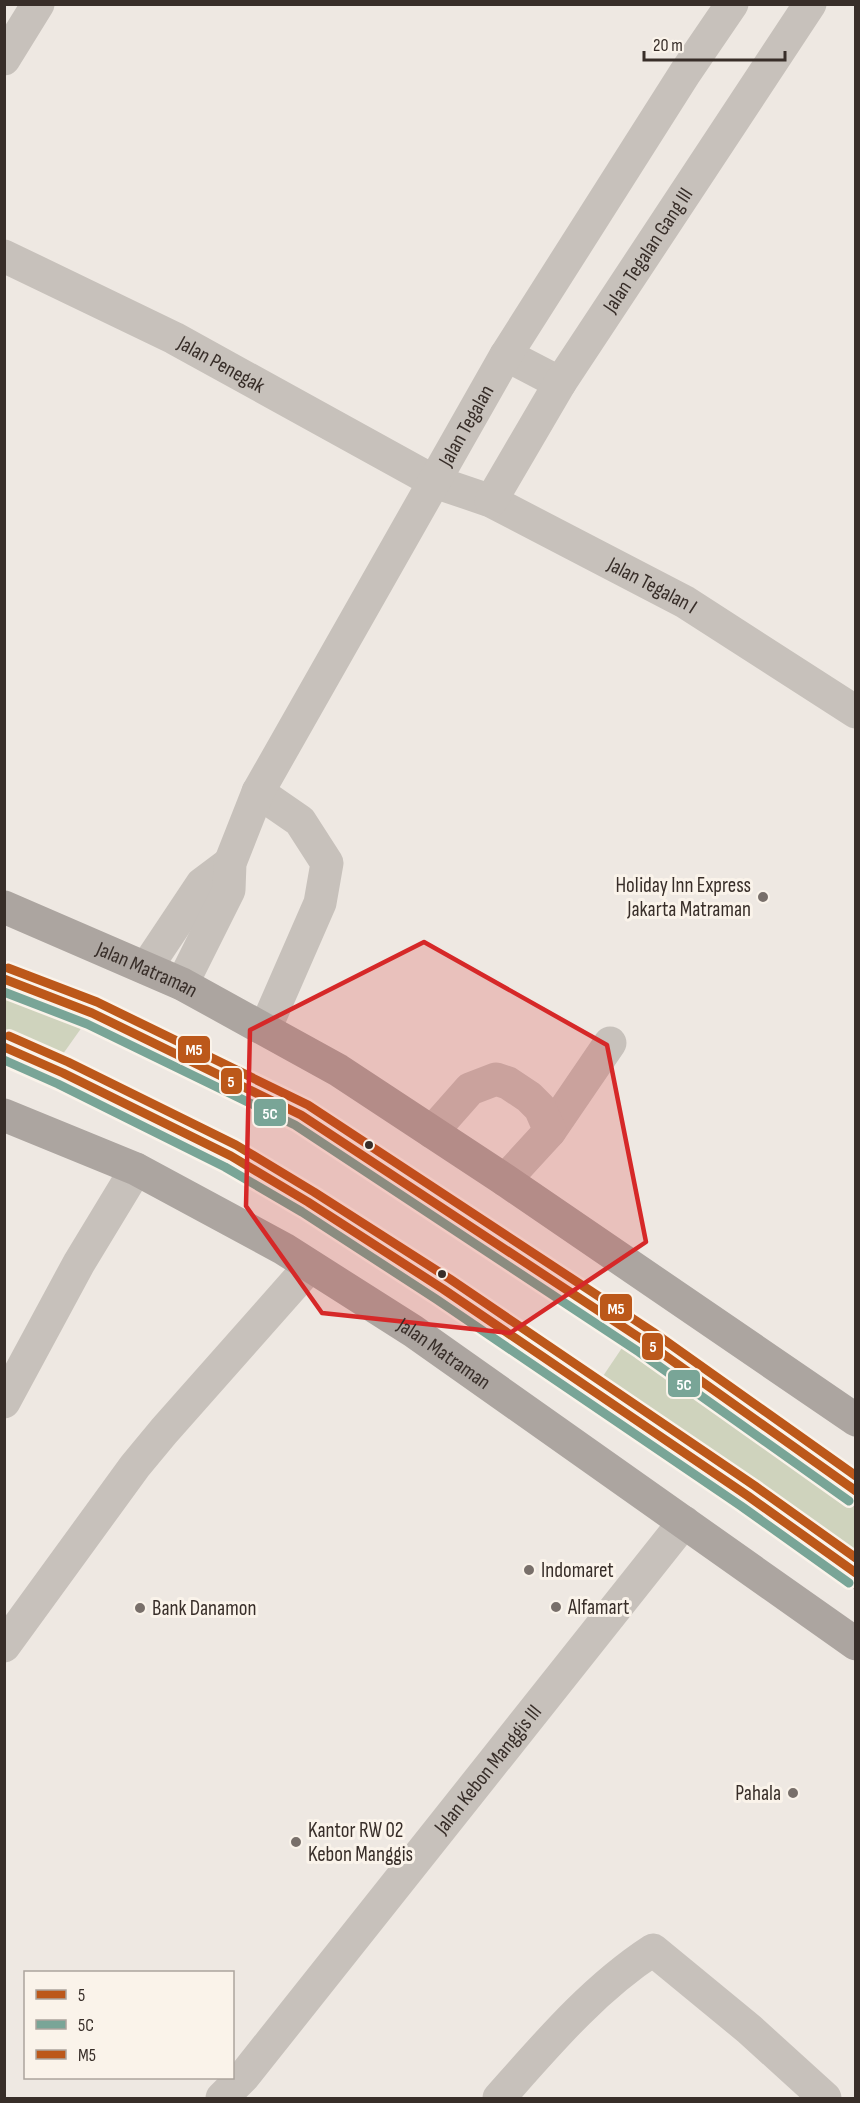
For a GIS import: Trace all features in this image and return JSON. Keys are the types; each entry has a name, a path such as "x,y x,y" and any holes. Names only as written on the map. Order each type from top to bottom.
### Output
{"main road":[{"name":"Jalan Matraman","path":"4,907 182,984 338,1070 505,1180 855,1420"},
{"name":"Jalan Matraman","path":"4,1114 136,1169 284,1249 413,1331 855,1644"}],"street":[{"path":"4,58 38,4"},
{"name":"Jalan Tegalan","path":"182,984 229,890 230,863 258,792 506,355 685,73 732,4"},
{"name":"Jalan Tegalan Gang III","path":"491,501 560,383 810,4"},
{"name":"Jalan Penegak","path":"4,256 174,338 435,482"},
{"path":"506,355 560,383"},
{"name":"Jalan Tegalan I","path":"435,482 491,501 685,602 853,705"},
{"path":"258,792 300,821 327,862 320,903 265,1029"},
{"path":"146,968 202,884 230,863"},
{"path":"4,979 92,1013 301,1115 646,1342 855,1491"},
{"path":"505,1180 550,1131 610,1043"},
{"path":"4,1047 63,1072 231,1156 308,1202 443,1289 748,1496 855,1573"},
{"path":"432,1132 470,1089 496,1079 508,1083 529,1097 540,1108 550,1131"},
{"path":"4,1402 79,1263 136,1169"},
{"path":"4,1646 135,1466 310,1266"},
{"name":"Jalan Kebon Manggis III","path":"222,2098 244,2076 684,1522"},
{"path":"499,2098 547,2043 598,1993 623,1970 653,1950 749,2029 825,2098"}],"highlighted area":[{"path":"424,942 607,1045 646,1242 510,1333 322,1313 246,1206 250,1030"}],"green space":[{"path":"4,979 92,1013 53,1068 5,1047"},
{"path":"632,1333 855,1491 855,1576 593,1391"}],"transit line":[{"name":"M5","path":"8,968 97,1002 308,1105 653,1332 856,1476"},
{"name":"5","path":"4,979 92,1013 301,1115 646,1342 856,1491"},
{"name":"5C","path":"4,992 87,1024 295,1125 639,1352 849,1501"},
{"name":"M5","path":"9,1036 68,1062 236,1145 314,1192 450,1279 755,1486 856,1558"},
{"name":"5","path":"4,1047 63,1073 231,1156 308,1202 443,1289 748,1496 856,1573"},
{"name":"5C","path":"4,1060 58,1084 225,1167 302,1212 436,1299 741,1506 849,1583"}],"place":[{"name":"Holiday Inn Express Jakarta Matraman","path":"763,897"},
{"name":"Indomaret","path":"529,1570"},
{"name":"Alfamart","path":"556,1607"},
{"name":"Bank Danamon","path":"140,1608"},
{"name":"Pahala","path":"793,1793"},
{"name":"Kantor RW 02 Kebon Manggis","path":"296,1842"}]}
